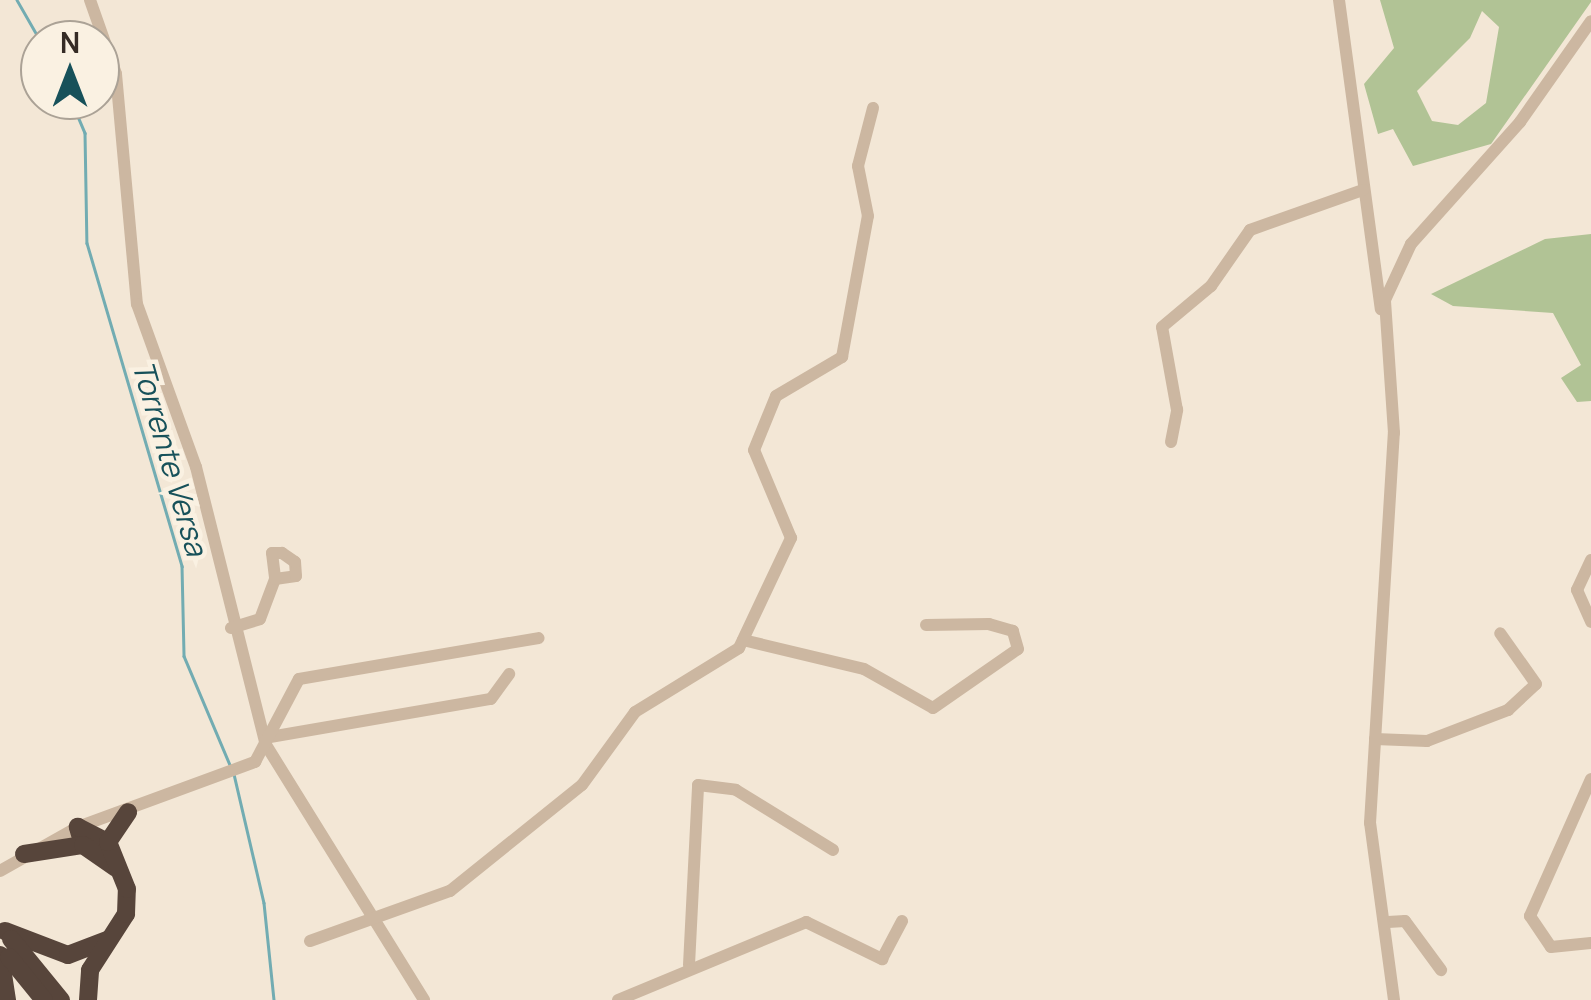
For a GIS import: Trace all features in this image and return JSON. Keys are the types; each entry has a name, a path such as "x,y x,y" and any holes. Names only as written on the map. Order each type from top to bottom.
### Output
{"highway":[{"path":"108,842 128,812"},
{"path":"24,854 80,836 108,842"},
{"path":"80,836 120,872"},
{"path":"88,1000 90,970 127,909 120,872 108,842"},
{"path":"2,933 68,954 112,937"},
{"path":"2,933 44,1000"},
{"path":"2,933 62,1000"},
{"path":"0,955 7,1000"}],"street":[{"path":"90,0 116,74 137,304 196,467 232,628 268,741 379,917 424,1000"},
{"path":"1340,0 1394,416 1370,823 1388,922 1394,1000"},
{"path":"1383,326 1388,290 1411,244 1520,122 1591,21"},
{"path":"310,942 450,891 500,856 605,762 635,712 712,669 743,640 792,538 754,450 776,396 842,357 868,216 858,166 873,108"},
{"path":"1170,442 1177,410 1162,327 1211,286 1250,230 1363,190"},
{"path":"1591,560 1577,590 1591,622"},
{"path":"232,628 260,619 275,579"},
{"path":"743,640 864,669 933,708 1018,648 1013,630 989,624 926,626"},
{"path":"1375,739 1426,740 1508,710 1536,684 1500,633"},
{"path":"80,836 128,812 246,765 268,741 299,679 539,638"},
{"path":"268,741 491,700 510,674"},
{"path":"1591,778 1530,916 1552,947 1591,943"},
{"path":"689,964 698,785 736,790 833,850"},
{"path":"0,870 24,854"},
{"path":"618,1000 689,964 806,922 882,959 902,920"},
{"path":"1388,922 1405,920 1441,970"}],"green space":[{"path":"1380,0 1591,0 1491,144 1413,166 1393,129 1378,134 1364,84 1394,48","holes":["1482,11 1499,27 1486,103 1458,125 1432,121 1417,91 1470,38"]},
{"path":"1591,234 1591,401 1577,402 1561,378 1581,365 1553,313 1453,306 1431,294 1545,239"}],"waterway":[{"name":"Torrente Versa","path":"17,0 28,20"},
{"name":"Torrente Versa","path":"79,120 85,133 87,243 182,566 184,656 231,767"},
{"name":"Torrente Versa","path":"234,774 264,903 274,1000"}]}
